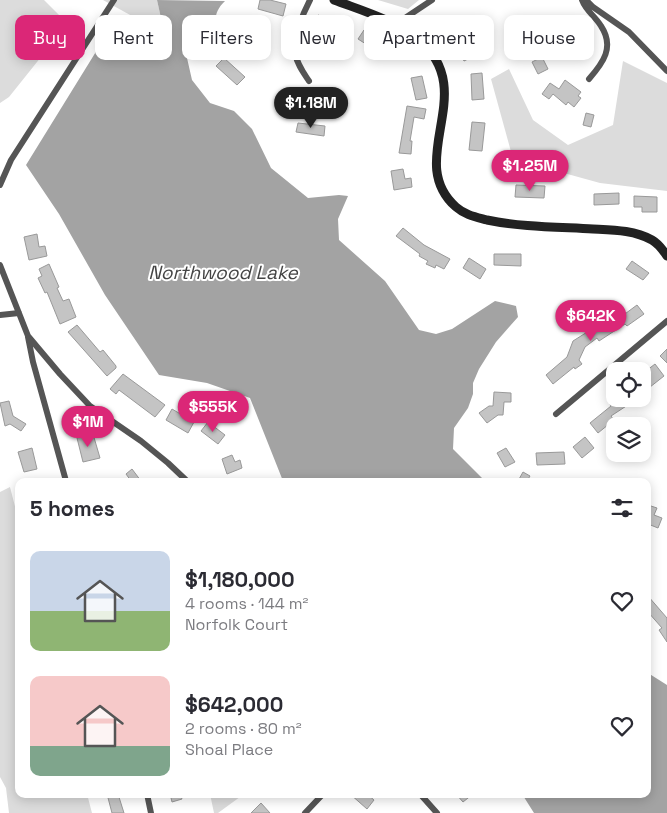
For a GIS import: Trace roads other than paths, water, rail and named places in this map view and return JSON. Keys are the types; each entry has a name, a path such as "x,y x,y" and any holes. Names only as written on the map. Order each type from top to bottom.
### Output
{"street":[{"path":"0,185 11,160 114,0"},
{"path":"309,81 300,67 295,52 299,27 310,0"},
{"path":"334,0 373,15"},
{"path":"410,15 432,0"},
{"path":"584,0 630,32 667,71"},
{"path":"584,0 587,10 601,26 606,36 608,48 605,59 589,79"},
{"path":"435,60 442,75 445,101 436,171 440,188 457,208 473,216 499,222 612,230 638,234 653,240 667,256"},
{"path":"0,265 28,336 33,362 65,478"},
{"path":"0,315 18,313"},
{"path":"556,414 667,321"},
{"path":"28,336 90,406 141,441 184,478"},
{"path":"147,798 151,813"},
{"path":"305,813 319,798"},
{"path":"424,798 437,813"}],"water":[{"name":"Northwood Lake","path":"157,0 225,1 216,15 182,15 182,60 187,60 192,80 210,103 234,111 252,129 271,168 308,198 348,196 338,219 339,240 385,281 419,330 436,334 452,329 495,301 516,306 518,317 496,342 479,369 473,383 473,394 468,408 454,428 453,449 482,478 282,478 250,398 207,383 159,375 105,295 59,214 26,165 95,53 95,60 172,60 172,15 160,15"},
{"path":"651,675 667,685 667,813 534,813 525,798 651,798"}]}
